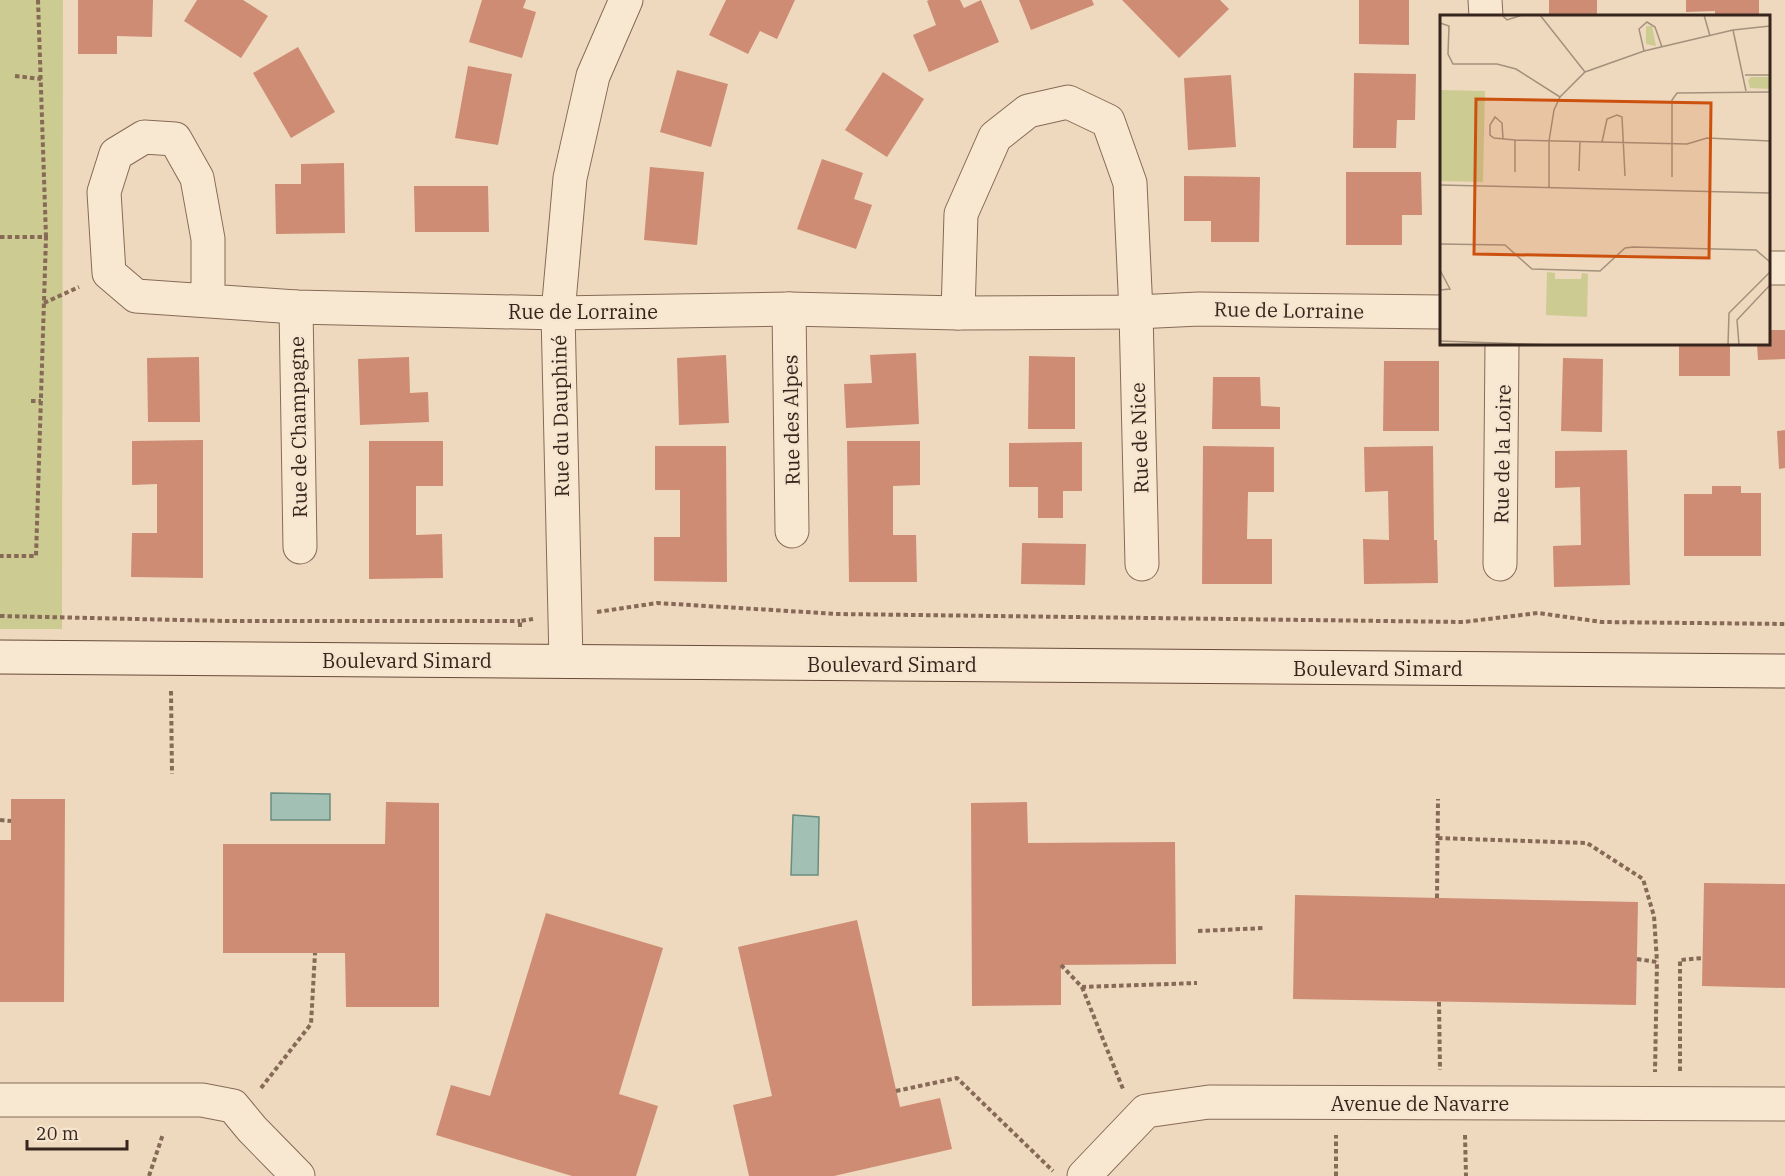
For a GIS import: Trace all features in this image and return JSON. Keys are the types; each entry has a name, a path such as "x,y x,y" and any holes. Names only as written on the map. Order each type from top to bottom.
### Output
{"street":[{"name":"Rue du Dauphiné","path":"566,661 558,313 570,178 593,76 626,0"},
{"path":"1485,0 1486,15"},
{"path":"958,313 961,214 994,137 1028,111 1068,102 1108,121 1130,183 1136,312"},
{"name":"Rue de Lorraine","path":"208,300 208,239 197,178 175,139 144,138 116,154 104,192 109,273 136,296 296,307 558,313 789,309 958,313 1136,312 1199,309 1440,312"},
{"name":"Rue de Champagne","path":"296,307 300,548"},
{"name":"Rue des Alpes","path":"789,309 792,531"},
{"name":"Rue de Nice","path":"1136,312 1142,564"},
{"name":"Rue de la Loire","path":"1500,564 1502,345"},
{"name":"Boulevard Simard","path":"0,657 1785,671"},
{"path":"0,1100 202,1100 233,1106 298,1176"},
{"name":"Avenue de Navarre","path":"1084,1176 1146,1111 1209,1102 1785,1104"}],"path":[{"path":"0,556 36,556 46,237 38,0"},
{"path":"15,76 41,79"},
{"path":"0,237 46,237"},
{"path":"31,401 41,401"},
{"path":"610,610 657,603 838,614 1463,622 1538,613 1602,622 1785,624"},
{"path":"0,616 227,621 520,621"},
{"path":"170,658 172,774"},
{"path":"1437,898 1438,799"},
{"path":"0,820 11,821"},
{"path":"1438,838 1587,843 1643,879 1653,916 1667,1103"},
{"path":"1198,930 1264,928"},
{"path":"240,1115 311,1024 315,953"},
{"path":"1667,1103 1680,960 1702,958"},
{"path":"1637,959 1657,962"},
{"path":"1061,965 1082,987 1137,1121"},
{"path":"1082,987 1197,983"},
{"path":"1439,1002 1440,1103"},
{"path":"896,1091 957,1078 1058,1176"},
{"path":"149,1176 174,1100"},
{"path":"1336,1176 1337,1103"}],"shaded area":[{"path":"0,0 63,0 62,629 0,629"},
{"path":"271,793 330,794 330,820 271,820"},
{"path":"793,815 819,817 818,875 791,875"}],"building":[{"path":"78,0 153,0 152,37 117,36 117,54 78,54"},
{"path":"197,0 243,0 268,16 241,58 184,21"},
{"path":"482,0 526,0 523,8 536,12 522,58 469,42"},
{"path":"726,0 795,0 777,39 760,31 748,54 709,35"},
{"path":"960,0 964,8 981,0 999,42 929,72 913,35 936,25 927,1"},
{"path":"1019,0 1092,0 1094,5 1031,30"},
{"path":"1122,0 1220,0 1229,9 1179,58"},
{"path":"1359,0 1409,0 1409,45 1359,44"},
{"path":"1549,0 1597,0 1597,15 1549,15"},
{"path":"1686,0 1759,0 1759,15 1715,15 1715,11 1686,12"},
{"path":"298,47 335,112 291,138 253,73"},
{"path":"468,66 512,74 498,145 455,138"},
{"path":"677,70 728,84 711,147 660,132"},
{"path":"883,72 924,99 887,157 845,130"},
{"path":"1354,73 1416,74 1415,120 1397,120 1396,148 1353,148"},
{"path":"1231,75 1236,147 1188,150 1184,78"},
{"path":"822,159 863,173 854,199 872,205 856,249 797,229"},
{"path":"344,163 345,233 276,234 275,184 301,184 301,164"},
{"path":"650,167 704,172 697,245 644,240"},
{"path":"1346,172 1421,172 1422,215 1402,215 1402,245 1346,245"},
{"path":"1184,176 1260,177 1259,242 1211,242 1211,221 1184,221"},
{"path":"414,186 488,186 489,232 415,232"},
{"path":"1770,330 1785,330 1785,359 1758,360 1757,345 1770,345"},
{"path":"1679,345 1730,345 1730,376 1679,376"},
{"path":"916,353 919,424 846,428 844,384 872,383 870,355"},
{"path":"726,355 729,423 679,425 677,358"},
{"path":"1029,356 1075,357 1075,429 1028,429"},
{"path":"199,357 200,422 148,422 147,358"},
{"path":"409,357 410,393 428,392 429,422 360,425 358,359"},
{"path":"1563,358 1603,359 1602,432 1561,431"},
{"path":"1384,361 1439,361 1439,431 1383,431"},
{"path":"1213,377 1260,377 1261,406 1280,407 1280,429 1212,429"},
{"path":"1785,430 1785,468 1779,469 1777,431"},
{"path":"203,440 203,578 131,577 132,533 157,533 157,484 132,485 132,441"},
{"path":"369,441 443,441 443,486 416,486 416,535 442,534 443,578 369,579"},
{"path":"847,441 920,441 920,485 893,486 893,535 916,535 917,582 849,582"},
{"path":"1082,442 1082,491 1063,491 1063,518 1038,518 1038,487 1009,487 1009,443"},
{"path":"655,446 726,446 727,582 654,581 654,537 680,537 680,490 655,490"},
{"path":"1203,446 1274,447 1274,492 1248,492 1247,539 1272,539 1272,584 1202,584"},
{"path":"1433,446 1434,540 1437,540 1438,583 1364,584 1363,539 1389,540 1388,491 1365,492 1364,447"},
{"path":"1627,450 1630,585 1554,587 1553,546 1581,545 1580,487 1555,488 1555,451"},
{"path":"1712,486 1741,486 1741,493 1761,493 1761,556 1684,556 1684,494 1712,494"},
{"path":"1022,543 1086,544 1085,585 1021,584"},
{"path":"11,799 65,799 64,1002 0,1002 0,840 11,840"},
{"path":"386,802 439,803 439,1007 346,1007 345,953 223,953 223,844 385,844"},
{"path":"1027,802 1028,843 1175,842 1176,964 1061,965 1061,1005 972,1006 971,803"},
{"path":"1704,883 1785,884 1785,988 1702,986"},
{"path":"1295,895 1638,902 1636,1005 1293,999"},
{"path":"546,913 663,948 619,1094 658,1106 636,1176 572,1176 436,1135 451,1085 490,1096"},
{"path":"857,920 900,1107 940,1098 952,1149 834,1176 749,1176 733,1105 772,1096 738,947"}]}
